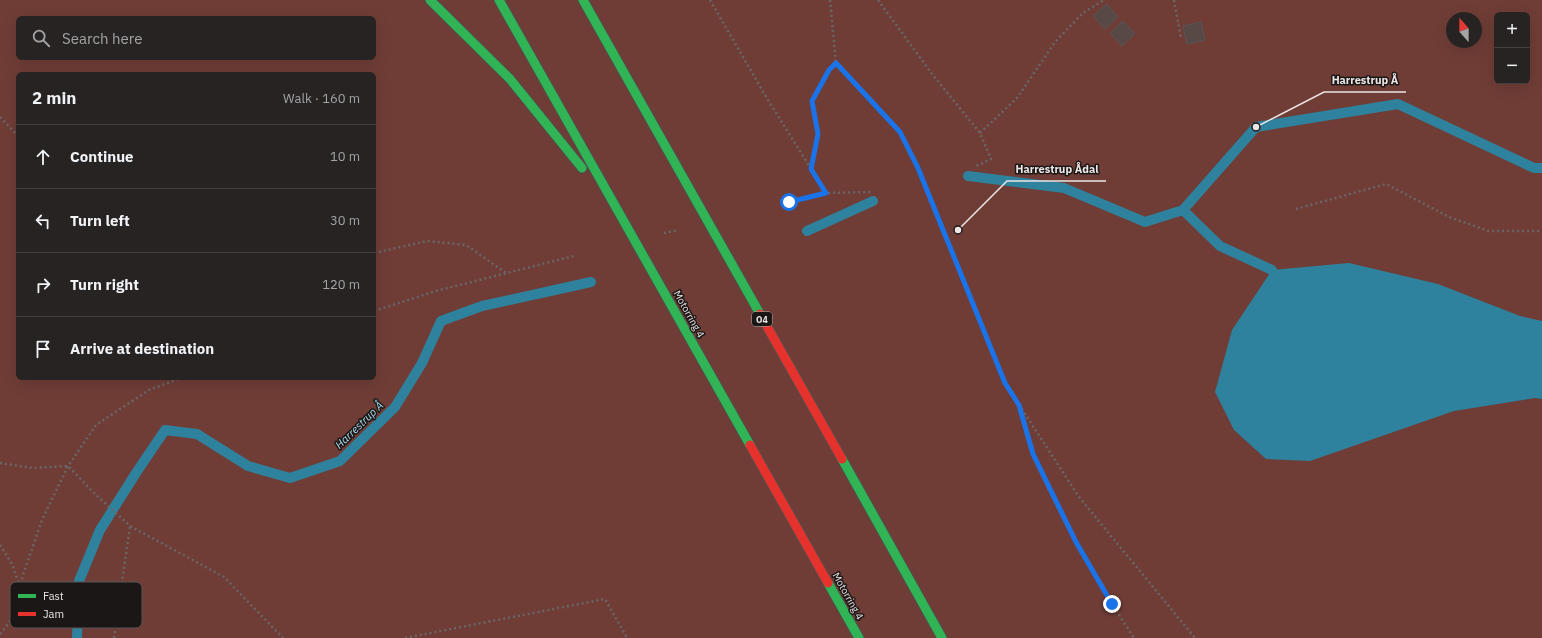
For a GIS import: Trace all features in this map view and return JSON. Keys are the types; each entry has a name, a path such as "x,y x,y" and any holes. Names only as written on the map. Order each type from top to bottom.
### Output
{"highway":[{"path":"430,0 510,79 620,214"},
{"name":"Motorring 4","path":"499,0 859,638"},
{"name":"O4","path":"583,0 942,638"}],"path":[{"path":"710,0 765,95 826,193"},
{"path":"830,0 836,63 900,132 918,168 1005,383 1079,497 1195,638"},
{"path":"878,0 932,74 980,133 991,159 974,167"},
{"path":"980,133 1017,98 1055,42 1083,13 1104,0"},
{"path":"1174,0 1181,39"},
{"path":"811,169 818,134 812,101 829,70 836,63"},
{"path":"0,117 16,134"},
{"path":"1296,209 1386,184 1448,217 1489,231 1542,231"},
{"path":"789,202 826,193 872,192"},
{"path":"658,235 684,228"},
{"path":"376,253 427,241 466,246 506,273"},
{"path":"376,310 436,291 574,256"},
{"path":"22,582 42,520 68,466 96,425 150,390 176,380"},
{"path":"1019,405 1033,454 1076,542 1112,604 1134,638"},
{"path":"0,463 33,468 68,466 93,492 130,526 224,577 283,638"},
{"path":"122,582 130,526"},
{"path":"0,545 12,564 18,582"},
{"path":"405,638 605,599 627,638"},
{"path":"0,634 10,621"},
{"path":"114,638 115,628"}],"shaded area":[{"path":"0,0 1542,0 1542,638 0,638"}],"water":[{"path":"1349,263 1438,284 1520,316 1542,321 1542,399 1535,398 1454,411 1310,461 1266,459 1234,430 1215,392 1232,330 1272,270"}],"building":[{"path":"1107,4 1118,17 1105,29 1093,16"},
{"path":"1123,21 1135,34 1122,46 1110,33"},
{"path":"1201,22 1205,40 1187,44 1183,26"}],"waterway":[{"name":"Harrestrup Å","path":"968,176 1064,188 1145,222 1183,210 1256,127 1398,104 1534,168 1542,168"},
{"name":"Harrestrup Å","path":"807,231 873,201"},
{"path":"1183,210 1220,246 1272,270"},
{"name":"Harrestrup Å","path":"79,582 100,530 165,430 197,434 248,466 290,478 340,461 395,407 422,363 441,321 482,306 591,282"},
{"name":"Harrestrup Å","path":"77,628 77,638"}],"traffic: fast":[{"path":"430,0 510,79 582,168"},
{"path":"499,0 750,445"},
{"path":"583,0 760,314"},
{"path":"842,459 942,638"},
{"path":"828,583 859,638"}],"traffic: jam":[{"path":"760,314 842,459"},
{"path":"750,445 828,583"}],"place":[{"name":"Harrestrup Å","path":"1256,127"},
{"name":"Harrestrup Ådal","path":"958,230"}],"route":[{"path":"789,202 826,193 811,169 818,134 812,101 829,70 836,63 900,132 918,168 1005,383 1019,405 1033,454 1076,542 1112,604"}]}
